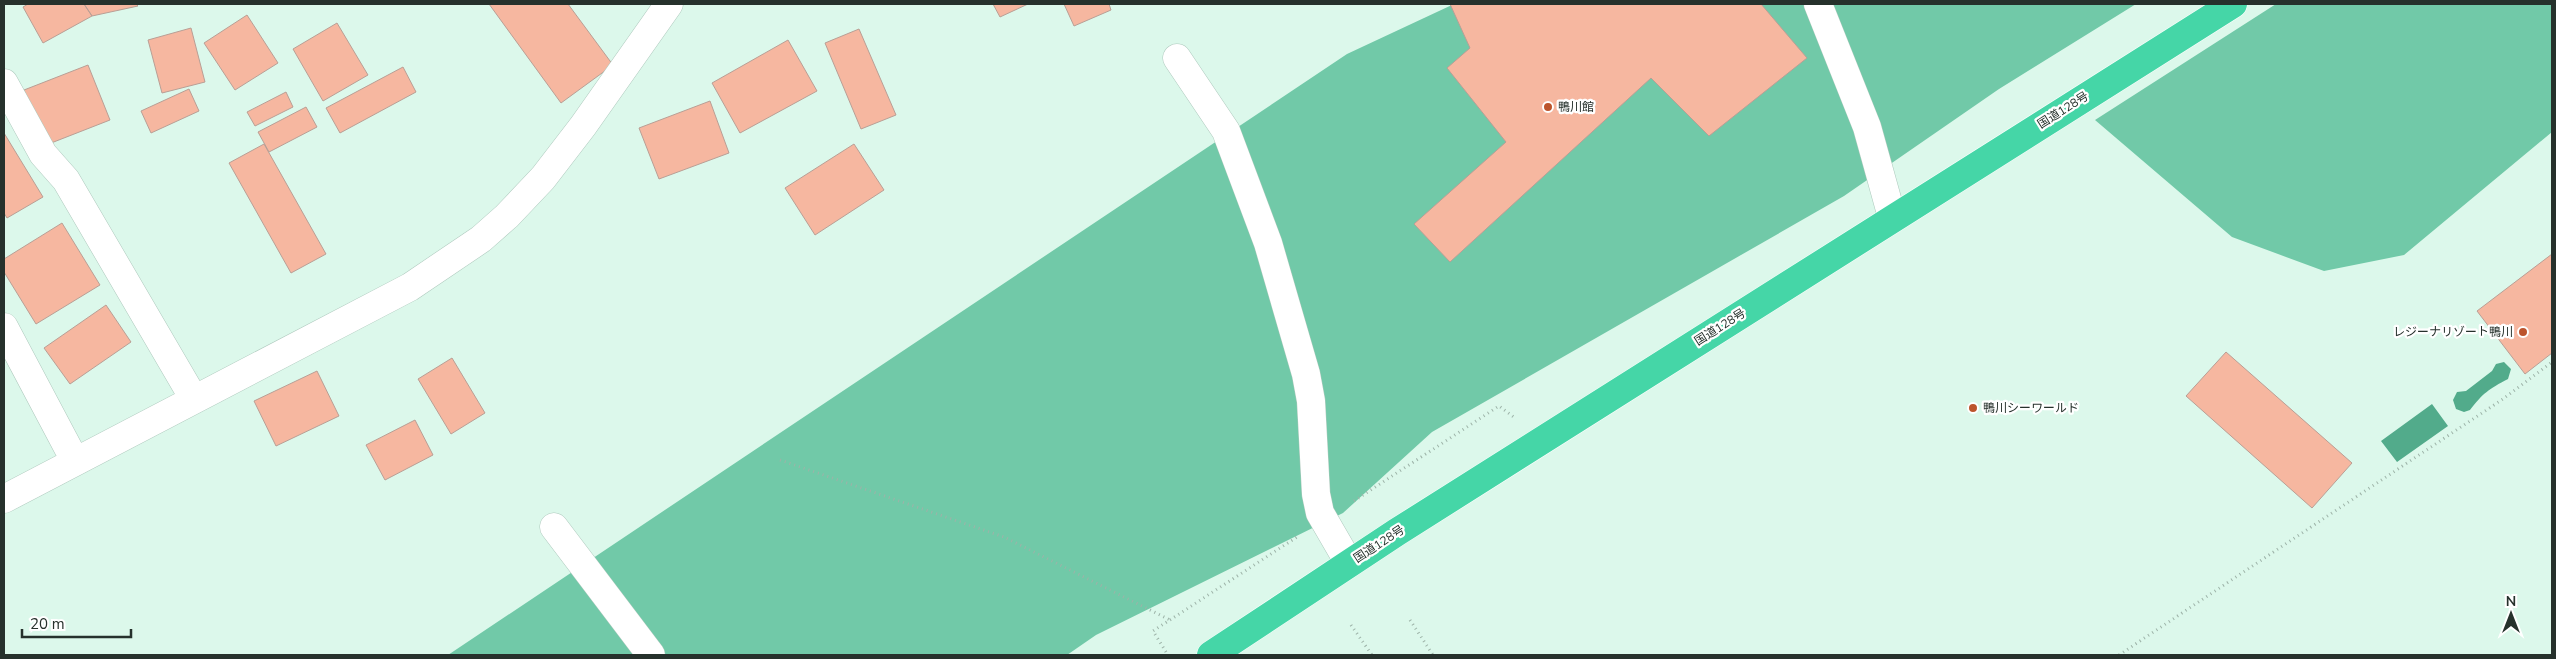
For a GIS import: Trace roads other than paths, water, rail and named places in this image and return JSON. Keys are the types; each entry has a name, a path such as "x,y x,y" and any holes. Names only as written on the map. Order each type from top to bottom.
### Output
{"highway":[{"name":"国道128号","path":"1210,655 1237,646 1349,563 1892,217 2233,4"}],"street":[{"path":"4,499 410,287 481,239 507,216 542,178 583,126 669,4"},
{"path":"1818,4 1867,127 1892,217"},
{"path":"1177,58 1226,131 1268,243 1306,374 1311,401 1316,494 1320,513 1349,563"},
{"path":"4,83 43,154 66,180 194,399"},
{"path":"4,327 75,461"},
{"path":"554,527 651,655"}],"place":[{"name":"鴨川館","path":"1548,107"},
{"name":"レジーナリゾート鴨川","path":"2523,332"},
{"name":"鴨川シーワールド","path":"1973,408"}]}
